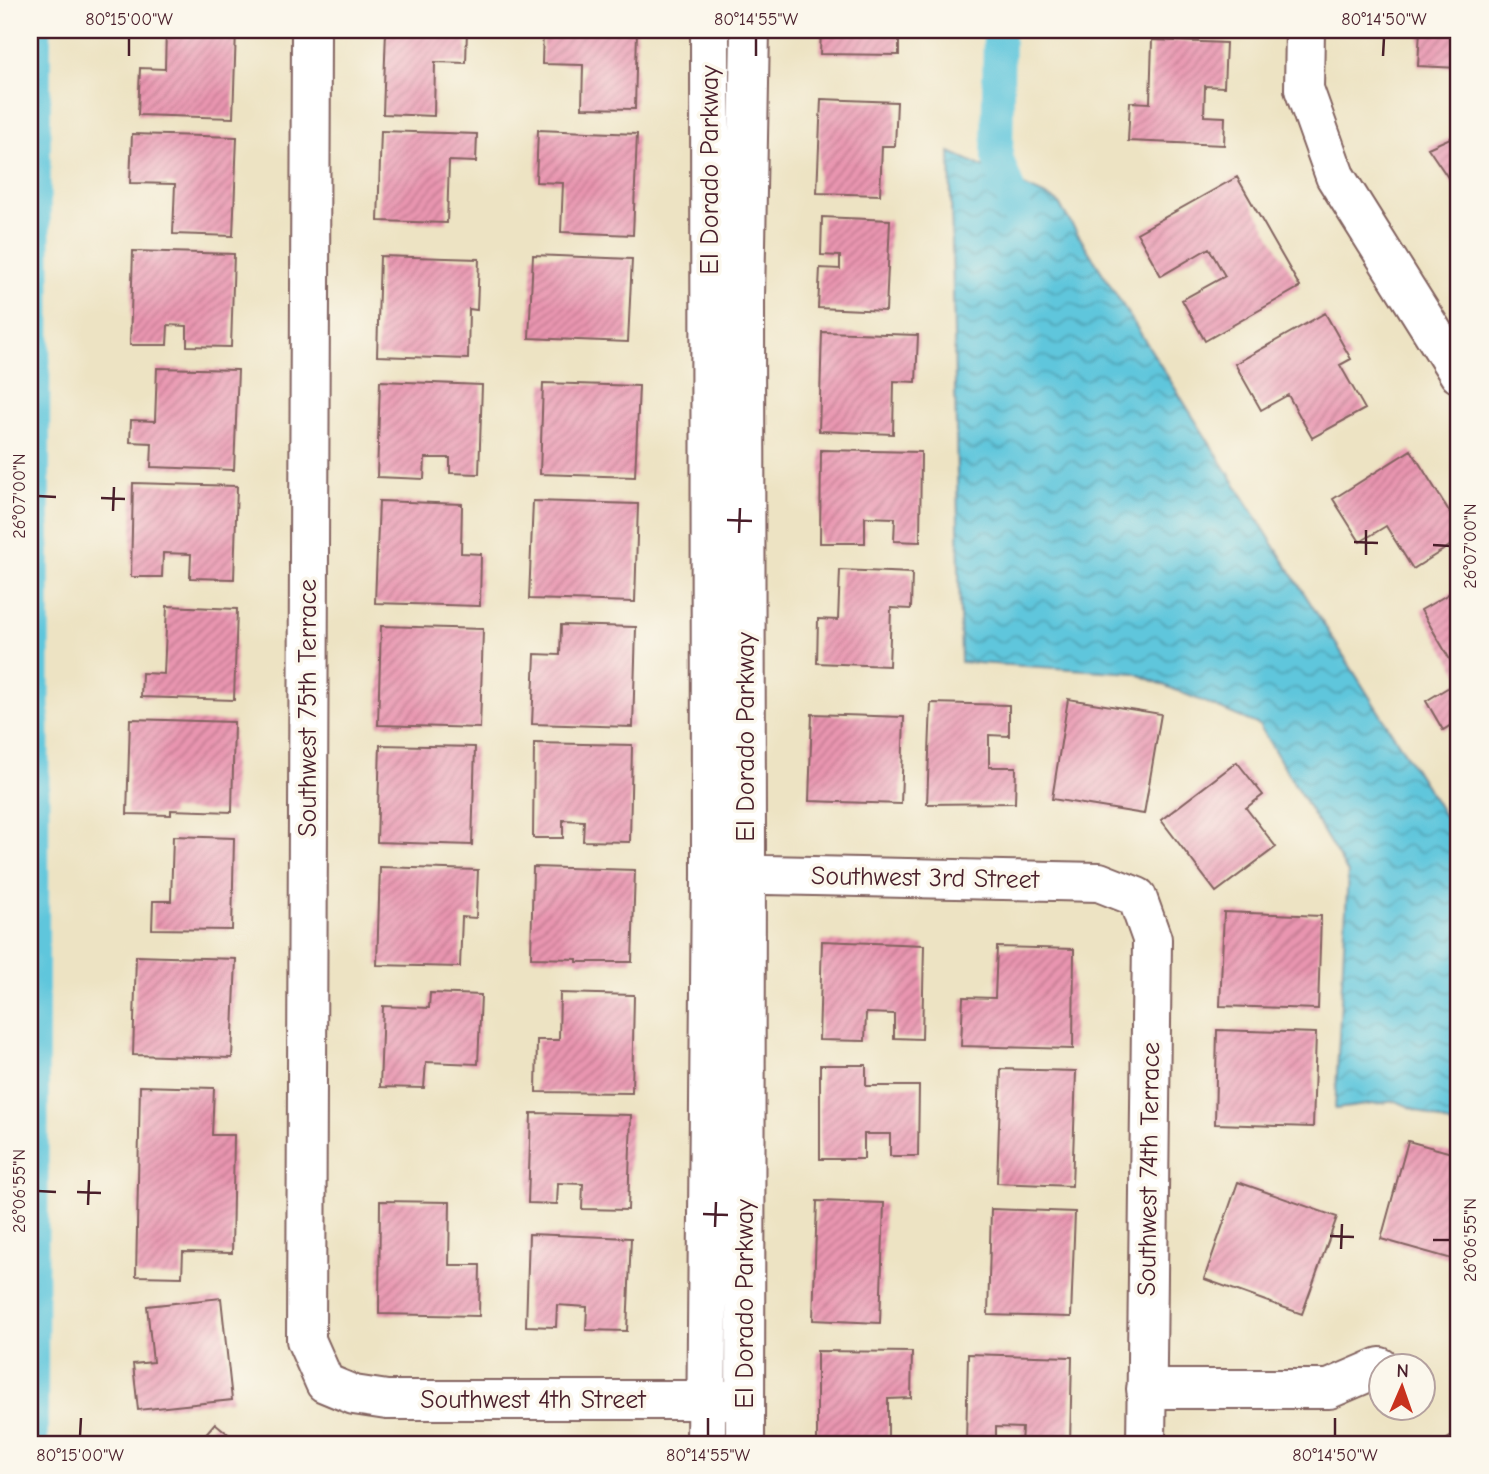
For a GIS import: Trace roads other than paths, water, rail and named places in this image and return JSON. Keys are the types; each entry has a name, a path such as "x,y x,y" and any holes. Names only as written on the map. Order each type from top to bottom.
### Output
{"street":[{"name":"Southwest 75th Terrace","path":"311,30 306,1340 325,1383"},
{"name":"El Dorado Parkway","path":"710,30 728,874 745,1444"},
{"name":"El Dorado Parkway","path":"706,1444 728,874 750,30"},
{"path":"1305,30 1304,89 1335,176 1459,374"},
{"path":"710,124 748,126"},
{"name":"Southwest 3rd Street","path":"728,874 1099,882 1137,897"},
{"name":"Southwest 74th Terrace","path":"1137,897 1152,939 1146,1444"},
{"path":"1146,1389 1329,1389 1366,1373"},
{"name":"Southwest 4th Street","path":"325,1383 354,1395 387,1400 744,1400"}],"water":[{"path":"950,152 1057,201 1459,839 1459,1128 1396,1101 1335,1109 1348,873 1259,725 1135,673 961,662"}],"waterway":[{"path":"32,1444 35,30"},
{"path":"999,30 997,157 1019,217"}]}
